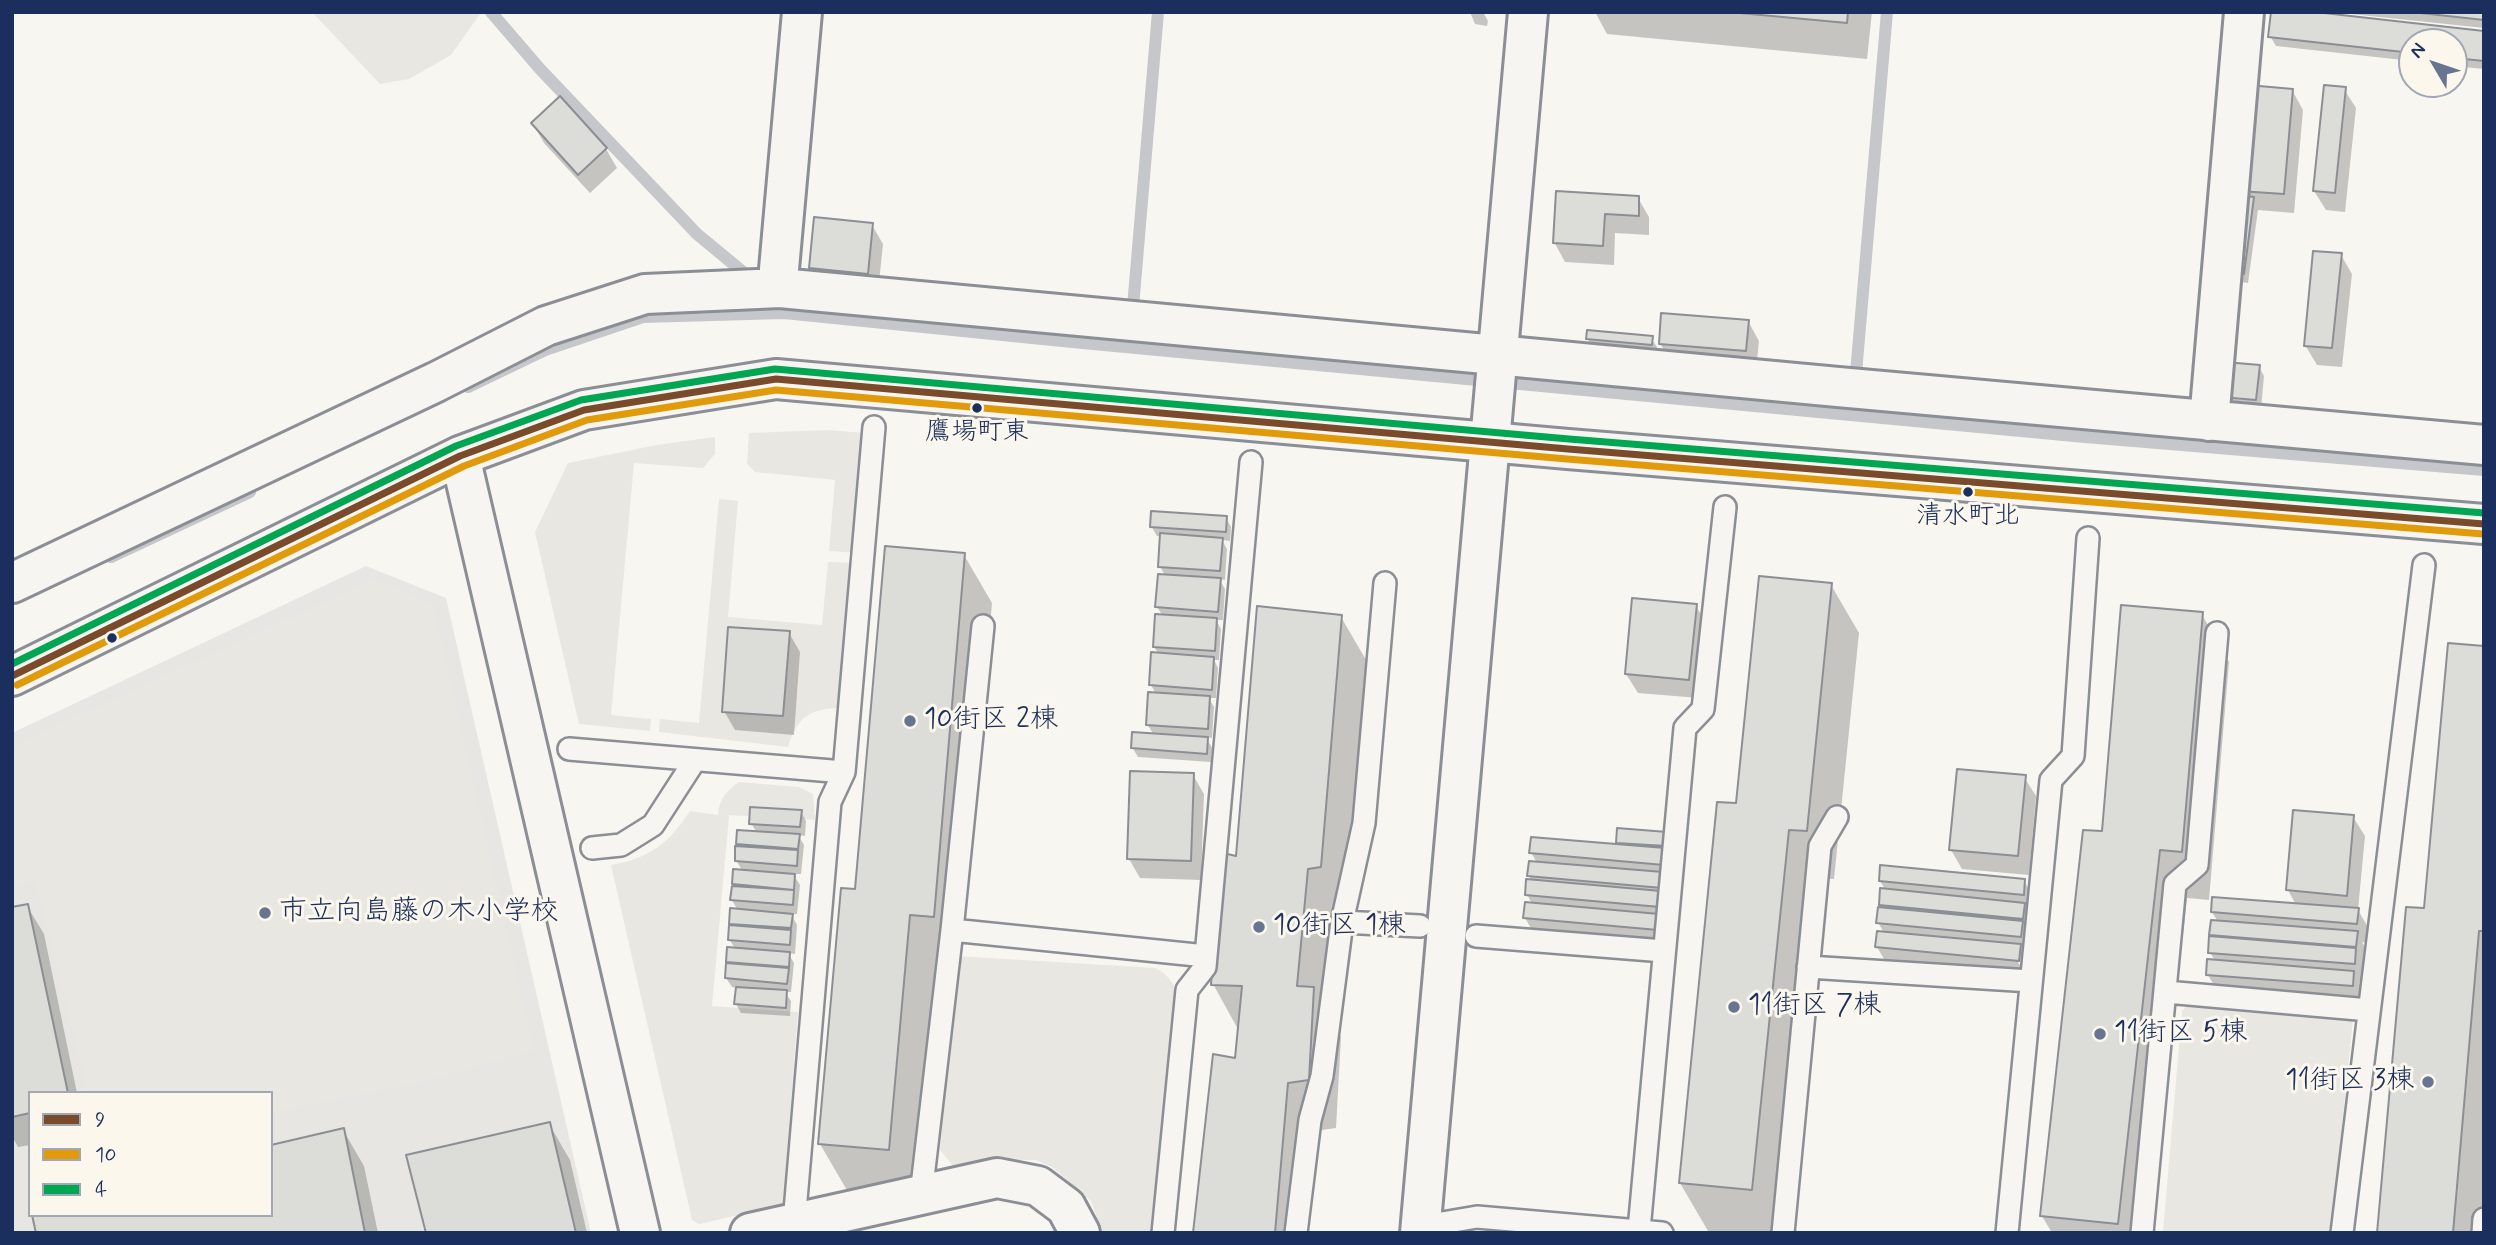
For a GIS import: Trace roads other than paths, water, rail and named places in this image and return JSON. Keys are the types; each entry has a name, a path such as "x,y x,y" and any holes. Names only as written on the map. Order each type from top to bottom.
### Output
{"street":[{"path":"780,289 779,269 802,12"},
{"path":"1420,1227 1528,12"},
{"path":"2209,421 2244,12"},
{"path":"12,583 436,382 546,326 645,294 780,289 1132,322 1497,374 1854,389 2484,445"},
{"path":"12,676 460,456 584,410 776,379 1490,443 2484,524"},
{"path":"460,456 640,1233"},
{"path":"750,1233 997,1178 1038,1186 1066,1207 1080,1233"}],"lane":[{"path":"793,1223 830,802 844,772 874,427"},
{"path":"1163,1233 1186,990 1206,967 1251,462"},
{"path":"1420,1227 1477,1217 1648,1232 1664,951 1685,728 1703,709 1725,508"},
{"path":"2007,1233 2051,780 2073,756 2088,538"},
{"path":"2342,1233 2424,565"},
{"path":"1296,1233 1310,1120 1322,1076 1342,922 1364,823 1385,583"},
{"path":"921,1195 952,930 983,626"},
{"path":"2142,1233 2175,884 2197,865 2217,633"},
{"path":"569,749 844,772"},
{"path":"592,848 621,845 653,825 695,760"},
{"path":"1783,1233 1820,846 1837,817"},
{"path":"1342,922 1420,926"},
{"path":"952,930 1206,956"},
{"path":"1476,936 1664,951"},
{"path":"1808,967 2031,981"},
{"path":"2166,992 2369,1010"},
{"path":"2483,1233 2484,1219"}],"waterway":[{"path":"491,12 540,69 697,234 743,272"},
{"path":"1132,319 1158,12"},
{"path":"1855,385 1887,12"},
{"path":"468,387 545,350 643,317 784,313 2085,437 2484,470"},
{"path":"111,557 250,492"}],"place":[{"name":"鷹場町東","path":"977,408"},
{"name":"清水町北","path":"1968,492"},
{"name":"10街区 2棟","path":"910,721"},
{"name":"市立向島藤の木小学校","path":"265,913"},
{"name":"10街区 1棟","path":"1259,927"},
{"name":"11街区 7棟","path":"1734,1007"},
{"name":"11街区 5棟","path":"2100,1034"},
{"name":"11街区 3棟","path":"2428,1082"}]}
